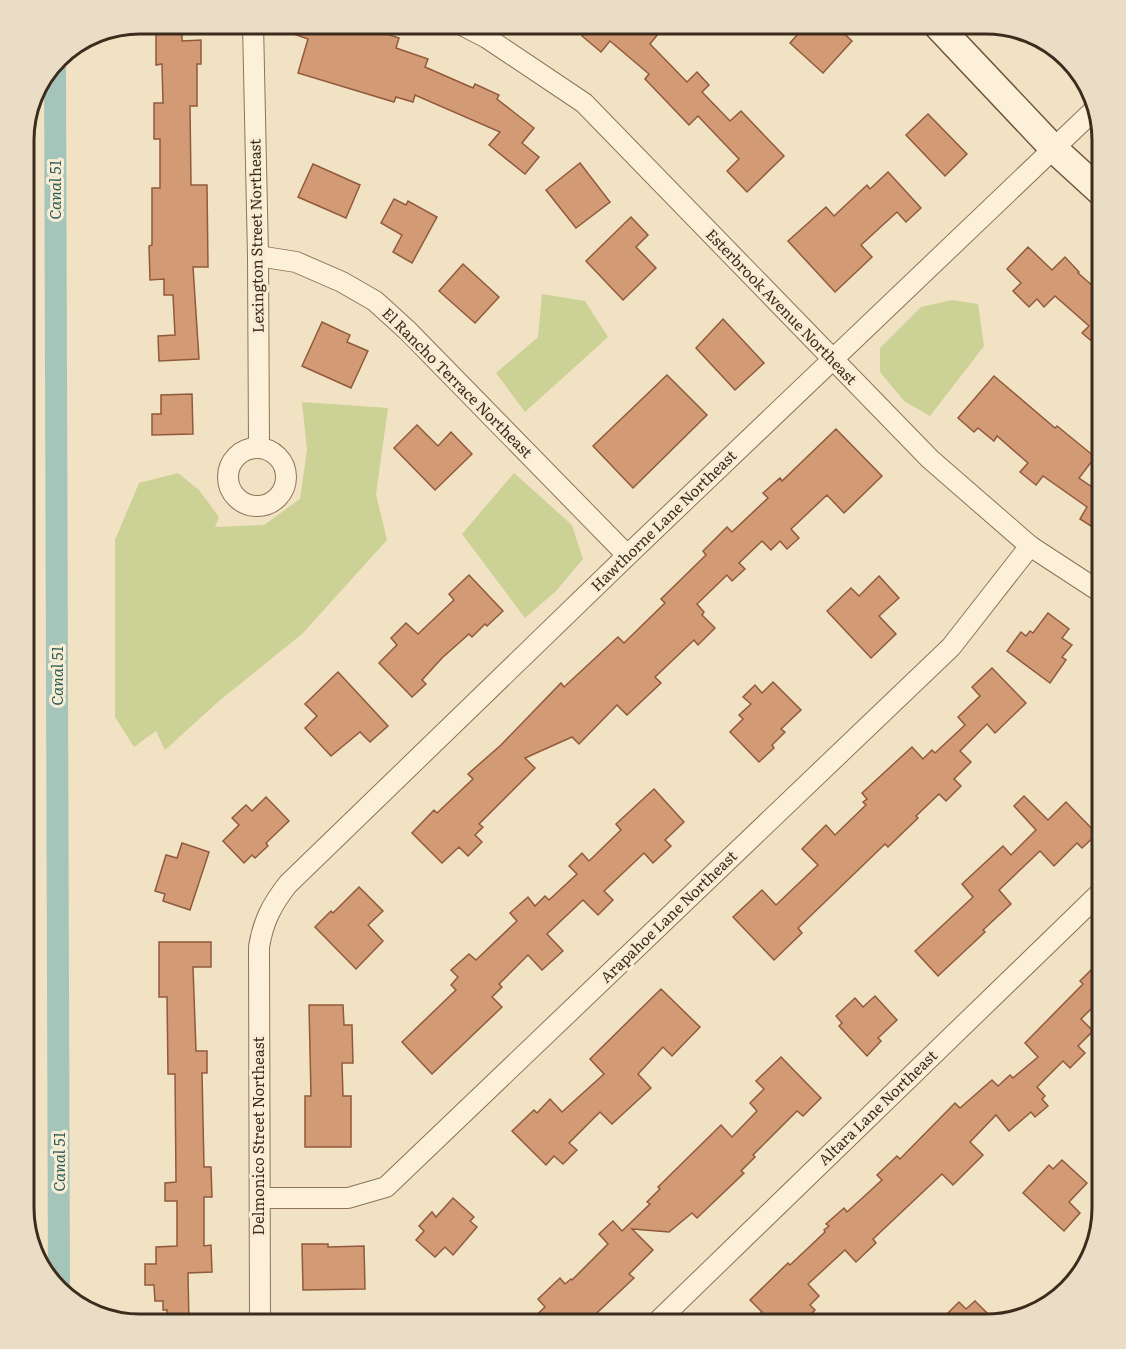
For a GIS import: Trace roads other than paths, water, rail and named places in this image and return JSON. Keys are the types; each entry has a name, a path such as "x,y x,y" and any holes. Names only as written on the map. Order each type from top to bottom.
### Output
{"street":[{"name":"Lexington Street Northeast","path":"253,34 259,447"},
{"name":"Esterbrook Avenue Northeast","path":"481,34 584,102 930,459 1030,546 1092,586"},
{"path":"946,35 1054,149 1092,184"},
{"name":"Hawthorne Lane Northeast","path":"259,947 263,926 273,903 288,884 627,555 1089,115"},
{"name":"El Rancho Terrace Northeast","path":"258,256 296,262 342,282 375,302 408,331 627,555"},
{"name":"Arapahoe Lane Northeast","path":"260,1198 348,1198 386,1187 951,647 1030,546"},
{"name":"Altara Lane Northeast","path":"665,1314 1092,901"},
{"name":"Delmonico Street Northeast","path":"259,947 260,1314"}],"waterway":[{"name":"Canal 51","path":"55,78 59,1277"}]}
